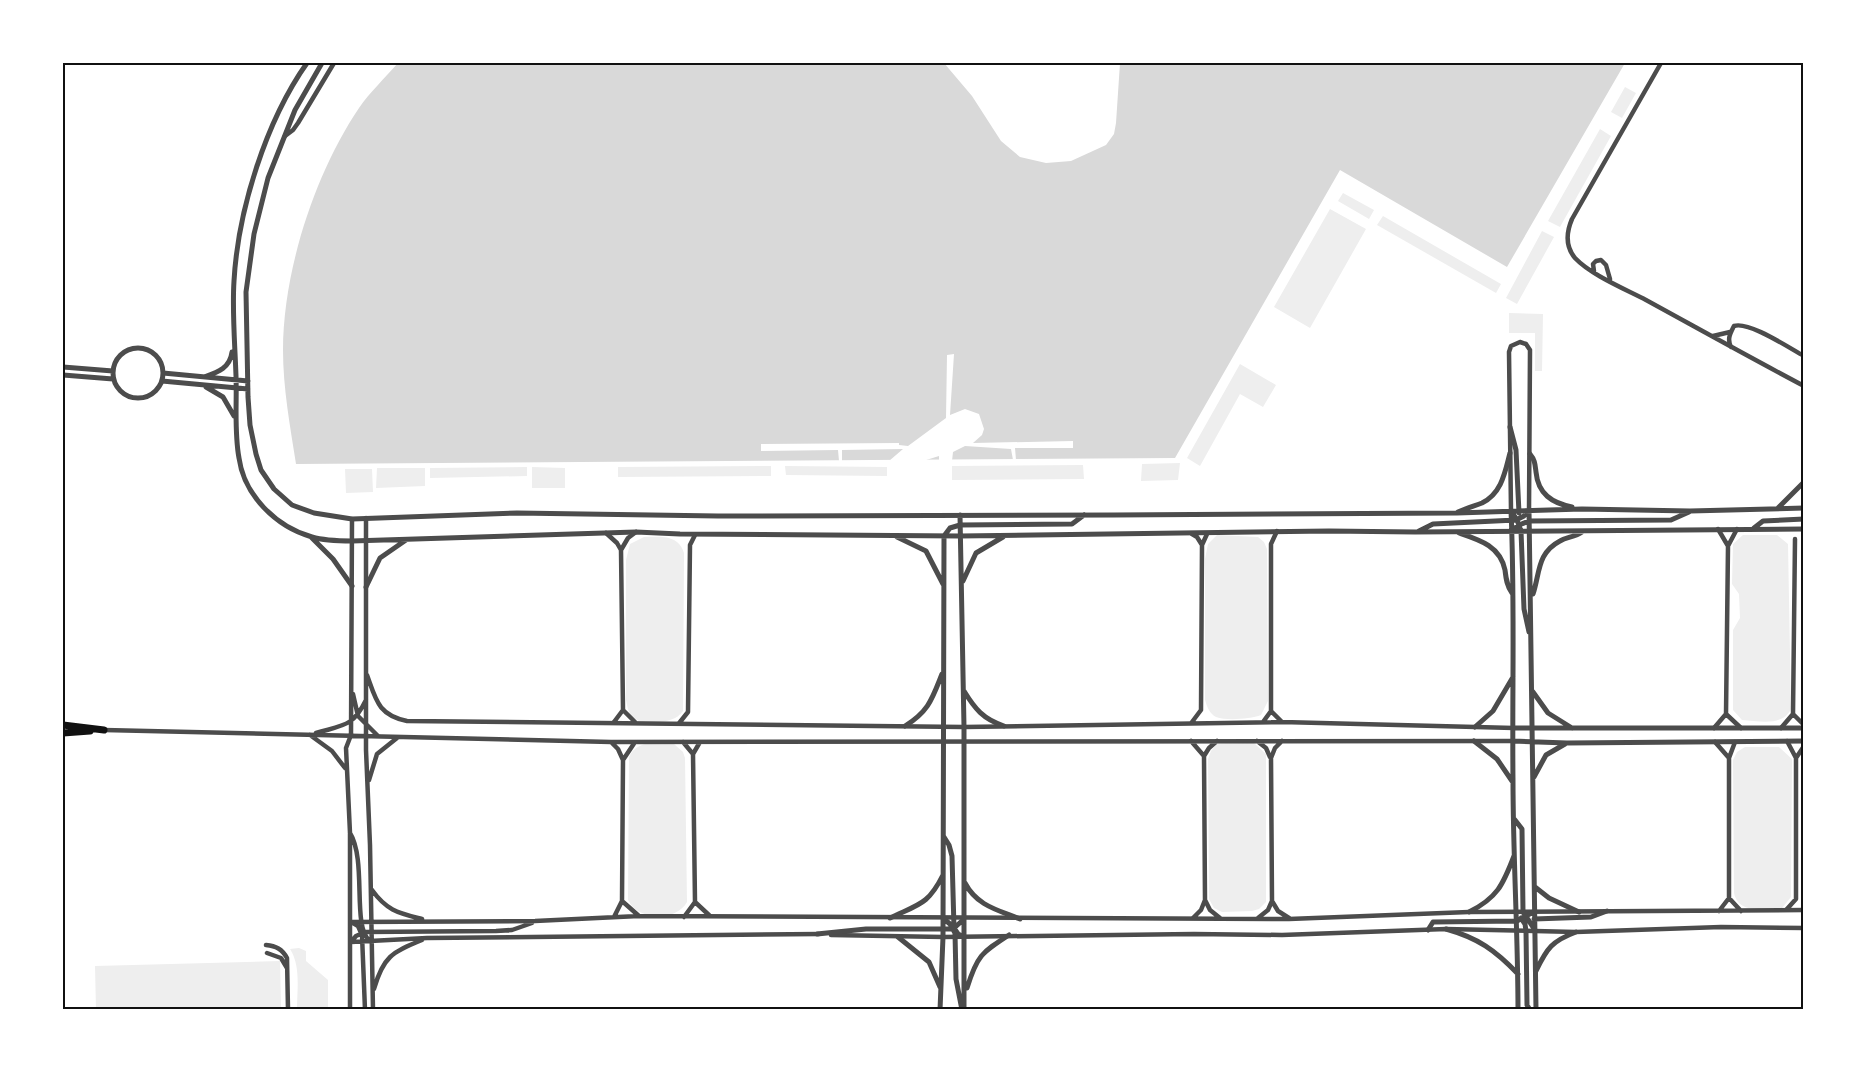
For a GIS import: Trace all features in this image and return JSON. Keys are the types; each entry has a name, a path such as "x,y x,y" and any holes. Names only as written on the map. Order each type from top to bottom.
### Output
{"main road":[{"path":"63,725 104,730"},
{"path":"63,733 104,730"}],"street":[{"path":"307,63 285,99 256,171 242,226 233,283 236,421 242,473 252,493 279,521 295,531 331,541 352,541 636,532 695,535 893,536 1207,534 1277,531 1455,532 1511,531 1518,523"},
{"path":"322,63 299,100 268,178 250,253 246,305 250,425 256,454 261,470 274,489 292,505 303,510 352,519 517,513 718,516 1457,513 1582,509 1690,511 1804,508"},
{"path":"271,132 283,136 293,130 334,63"},
{"path":"1661,63 1572,219 1567,240 1575,257 1594,271 1804,386"},
{"path":"242,226 255,228"},
{"path":"237,252 250,253"},
{"path":"1594,271 1596,261 1604,262 1608,276 1613,282"},
{"path":"233,283 247,282"},
{"path":"233,305 246,305"},
{"path":"1711,336 1730,332 1737,325 1745,325 1804,356"},
{"path":"1730,332 1728,338 1731,347"},
{"path":"202,382 226,367 231,360 234,340"},
{"path":"1518,1010 1517,931 1526,917 1535,887 1532,642 1530,531 1529,522 1530,350 1526,344 1520,342 1511,346 1509,352 1510,511 1518,523 1530,531 1804,529"},
{"path":"134,348 145,349 154,354 161,363 163,373 162,381 152,395 132,398 123,394 117,387 113,371 116,361 124,353 134,348"},
{"path":"63,367 113,371"},
{"path":"163,373 202,382 223,397 236,421"},
{"path":"63,375 114,379"},
{"path":"162,381 236,384 248,381"},
{"path":"236,384 248,389"},
{"path":"1510,427 1516,450 1524,609 1532,642"},
{"path":"1457,513 1480,504 1496,492 1510,453"},
{"path":"1530,454 1534,460 1539,484 1546,496 1560,504 1582,509"},
{"path":"1778,509 1804,482"},
{"path":"1529,510 1511,531 1514,675 1513,783 1515,852 1526,917 1535,931 1536,1010"},
{"path":"1417,532 1433,524 1671,519 1690,511"},
{"path":"940,1010 944,938 944,536 950,528 960,525 1072,524 1084,514"},
{"path":"960,515 964,727 965,992 963,1010"},
{"path":"366,518 367,788 373,1010"},
{"path":"350,1010 350,833 346,748 351,735 352,519"},
{"path":"1753,529 1763,521 1804,519"},
{"path":"1718,529 1728,546"},
{"path":"1714,728 1726,714 1728,546 1737,529"},
{"path":"1263,722 1271,711 1271,544 1277,531"},
{"path":"1531,598 1539,566 1547,549 1560,540 1584,531"},
{"path":"621,550 628,538 636,532"},
{"path":"1261,532 1266,535 1271,544"},
{"path":"1455,532 1479,540 1496,551 1503,563 1507,582 1513,595"},
{"path":"606,533 621,550 623,710 614,722"},
{"path":"680,534 690,545"},
{"path":"1192,534 1202,545"},
{"path":"1192,722 1201,710 1202,545 1207,534"},
{"path":"679,723 688,712 690,545 695,535"},
{"path":"893,536 926,551 943,584"},
{"path":"961,585 976,553 1006,536"},
{"path":"311,537 333,559 352,586"},
{"path":"366,587 380,558 407,539"},
{"path":"1781,728 1793,714 1795,539"},
{"path":"905,726 920,717 927,709 943,669"},
{"path":"367,675 379,706 389,715 407,721 964,727 1212,721 1514,728 1781,728 1804,726"},
{"path":"1475,727 1493,711 1514,675"},
{"path":"351,681 358,716 378,736"},
{"path":"963,690 980,715 990,722 1004,726"},
{"path":"1532,690 1548,713 1572,728"},
{"path":"310,735 351,723 358,716 366,699"},
{"path":"623,710 634,722"},
{"path":"1201,710 1212,721"},
{"path":"1271,711 1282,722"},
{"path":"688,712 699,723"},
{"path":"1726,714 1741,728"},
{"path":"1793,714 1804,726"},
{"path":"104,730 611,742 1532,741 1568,743 1804,741"},
{"path":"310,735 332,751 346,770"},
{"path":"367,788 377,754 398,738"},
{"path":"1191,741 1204,756"},
{"path":"1192,918 1201,910 1205,900 1204,756 1217,741"},
{"path":"1257,741 1266,748 1271,758"},
{"path":"1257,919 1268,910 1272,901 1271,758 1275,748 1282,741"},
{"path":"1474,741 1497,759 1506,769 1513,783"},
{"path":"1787,741 1796,758 1796,899 1804,909"},
{"path":"611,742 618,749 623,760 622,901 614,917"},
{"path":"623,760 635,742"},
{"path":"683,742 693,754"},
{"path":"684,917 695,902 693,754 700,742"},
{"path":"1715,742 1729,758"},
{"path":"1719,911 1729,898 1729,758 1735,742"},
{"path":"1533,779 1546,755 1555,748 1568,743"},
{"path":"1796,758 1804,746"},
{"path":"1514,818 1522,829 1527,1005 1530,1010"},
{"path":"350,833 359,859 365,1010"},
{"path":"943,836 952,856 956,980 963,1010"},
{"path":"1469,912 1485,904 1494,896 1501,886 1515,852"},
{"path":"890,918 932,896 943,873"},
{"path":"964,882 970,893 980,902 1020,918"},
{"path":"1535,887 1549,898 1579,912"},
{"path":"371,888 380,901 393,910 428,921"},
{"path":"1729,898 1741,911"},
{"path":"1786,910 1796,899"},
{"path":"1205,900 1210,910 1221,919"},
{"path":"622,901 639,916"},
{"path":"1272,901 1278,911 1289,919"},
{"path":"695,902 710,917"},
{"path":"1428,930 1433,922 1579,912 1804,909"},
{"path":"351,922 536,921 639,916 1289,919 1469,912 1526,917 1591,917 1606,911"},
{"path":"817,934 866,928 954,928 964,918"},
{"path":"944,919 964,937"},
{"path":"351,942 362,933 512,930 536,921"},
{"path":"351,922 358,926 367,939 372,941"},
{"path":"351,942 427,938 817,934 944,938 1009,935 1282,935 1446,929 1576,932 1721,927 1804,928"},
{"path":"1446,929 1485,944 1518,974"},
{"path":"1535,973 1549,948 1559,939 1576,932"},
{"path":"965,992 980,955 1009,935"},
{"path":"898,937 929,962 942,992"},
{"path":"373,994 379,972 387,958 400,949 427,938"},
{"path":"266,945 278,947 284,952 289,964 287,971 288,1010"},
{"path":"267,953 281,958 287,971"}],"shaded area":[{"path":"398,63 944,63 972,96 1001,141 1020,157 1046,163 1071,161 1106,145 1114,134 1116,123 1120,63 1625,63 1507,267 1340,170 1175,458 296,464 283,364 284,320 295,256 316,192 343,134 363,102"},
{"path":"1625,87 1636,93 1622,118 1611,112"},
{"path":"1600,129 1611,136 1560,227 1548,221"},
{"path":"1343,193 1374,210 1369,219 1338,201"},
{"path":"1330,209 1366,229 1310,328 1274,307"},
{"path":"1383,216 1501,284 1496,293 1377,225"},
{"path":"1542,231 1554,237 1517,304 1506,298"},
{"path":"1509,313 1543,314 1542,371 1535,371 1535,333 1509,333"},
{"path":"1240,364 1276,385 1263,407 1240,394 1200,466 1187,458"},
{"path":"1180,463 1178,480 1141,481 1142,464"},
{"path":"1083,465 1084,479 952,480 952,466"},
{"path":"771,466 771,476 618,477 618,467"},
{"path":"785,466 887,467 887,476 786,475"},
{"path":"527,467 527,476 430,478 430,468"},
{"path":"532,467 565,468 565,488 532,488"},
{"path":"377,468 425,468 425,486 376,488"},
{"path":"345,469 372,469 373,492 346,493"},
{"path":"1217,535 1258,537 1267,549 1268,701 1261,715 1251,718 1216,717 1209,710 1205,700 1205,559 1208,544"},
{"path":"1743,535 1777,535 1788,544 1791,709 1787,715 1770,722 1742,720 1733,710 1733,630 1740,618 1739,594 1732,584 1733,544"},
{"path":"644,537 662,537 673,540 684,553 683,711 674,718 663,721 639,721 630,713 626,700 626,560 630,544"},
{"path":"649,743 674,744 683,752 685,758 687,902 682,909 666,916 640,912 628,900 629,757 637,747"},
{"path":"1254,743 1266,754 1266,902 1259,909 1252,911 1222,912 1214,908 1209,899 1208,759 1217,744"},
{"path":"1745,747 1779,747 1792,759 1791,897 1782,908 1753,909 1746,907 1741,905 1734,893 1733,760 1737,752"},
{"path":"299,948 306,951 306,961 328,980 328,1010 297,1010 297,970 290,949"},
{"path":"280,961 281,1010 96,1010 95,966"}],"pier":[{"path":"954,354 950,415 965,409 979,414 984,429 982,435 973,443 1073,441 1073,448 1015,448 1016,460 1013,460 1011,449 965,446 953,452 952,461 939,461 939,456 923,461 889,461 903,449 842,450 842,461 839,461 838,450 761,451 761,444 899,443 899,445 908,446 946,418 947,355"}]}
